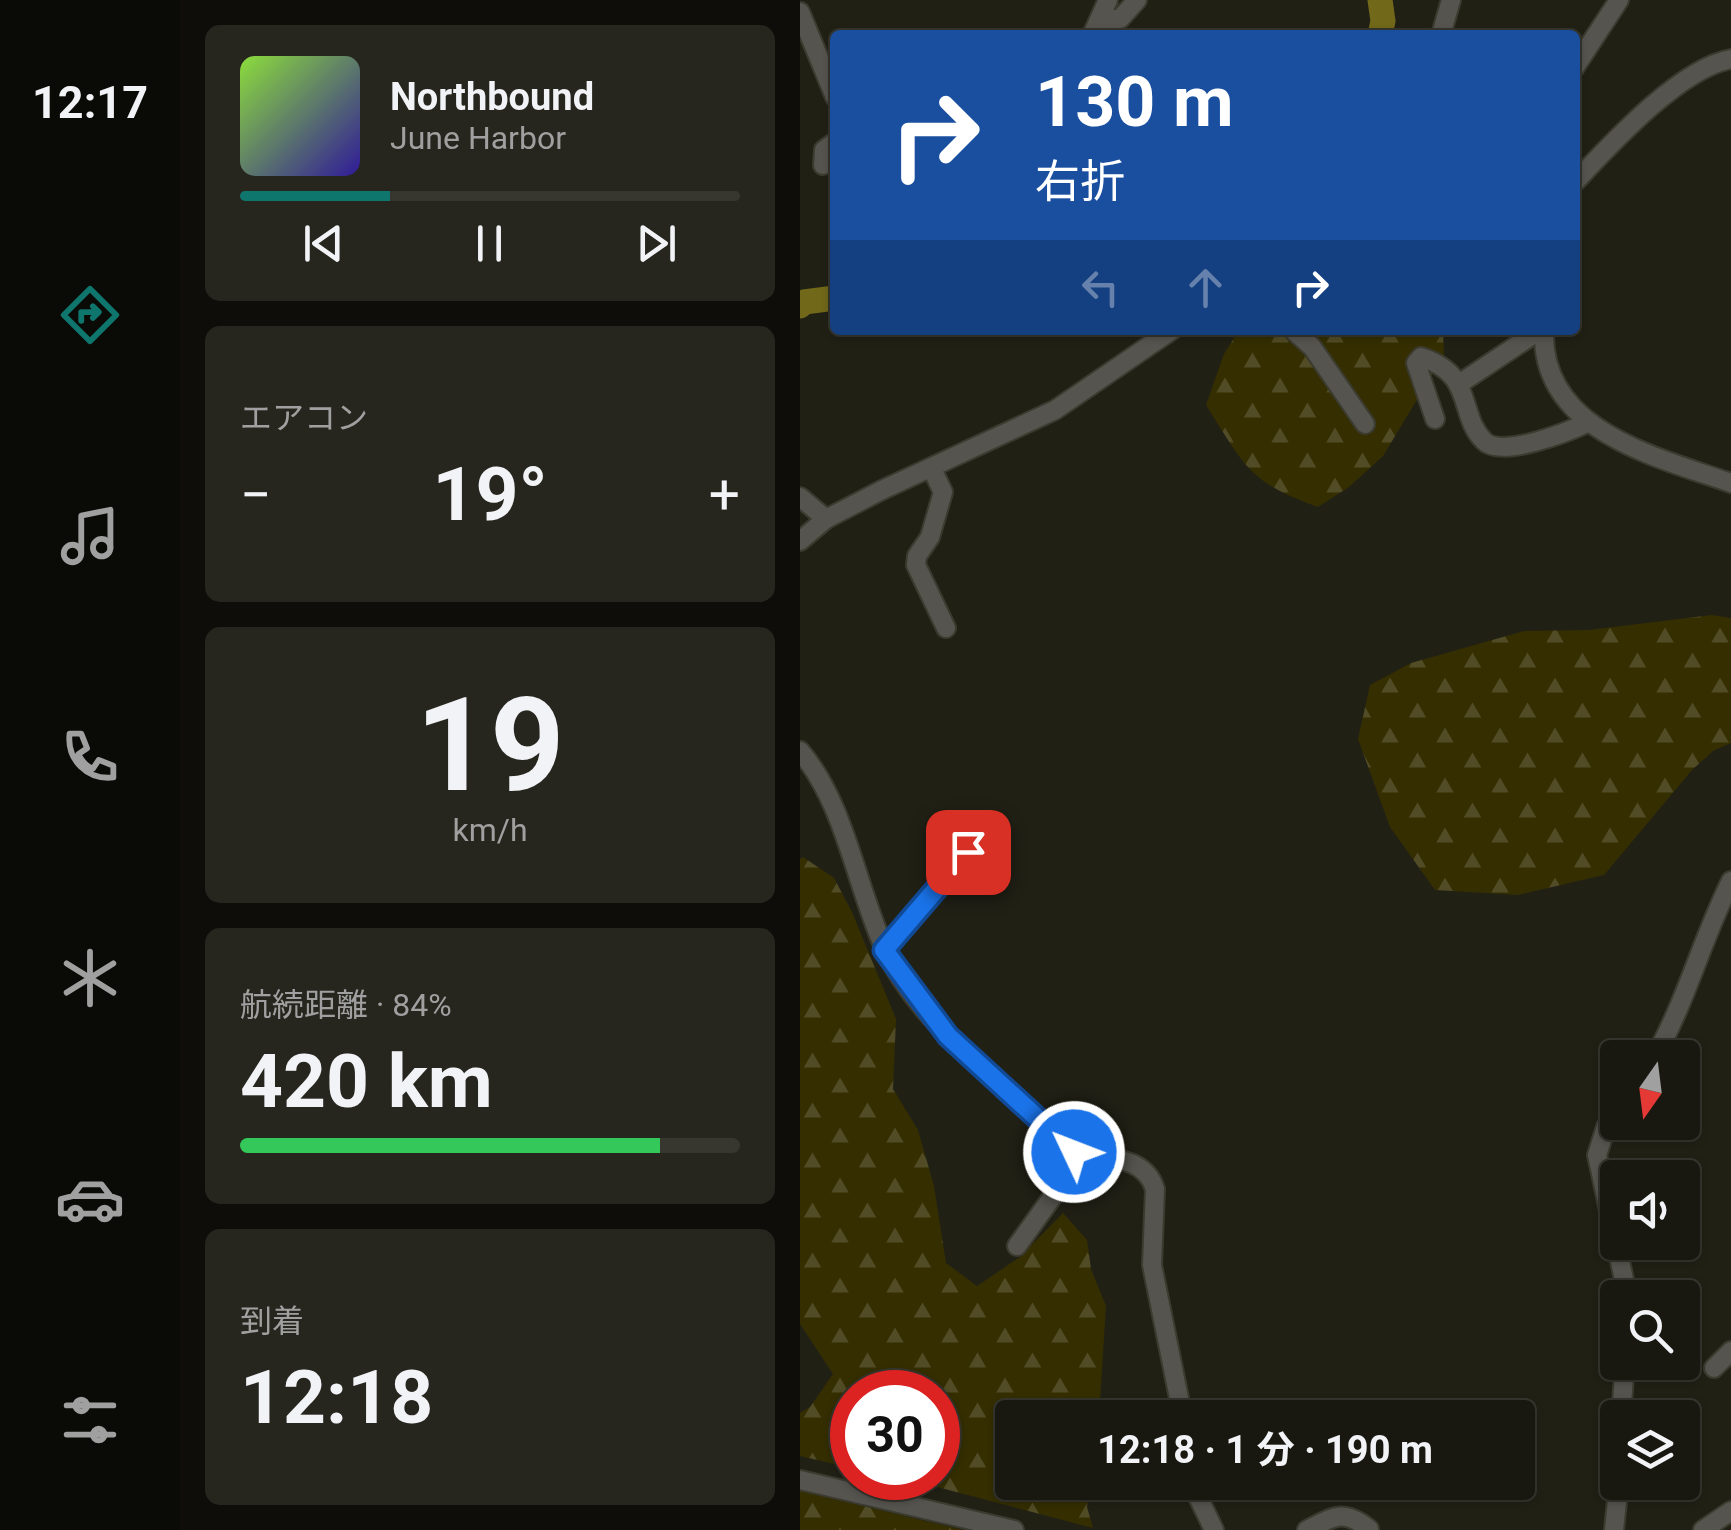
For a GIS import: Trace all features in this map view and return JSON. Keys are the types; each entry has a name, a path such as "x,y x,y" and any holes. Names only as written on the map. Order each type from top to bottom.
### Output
{"street":[{"path":"1096,27 1108,0"},
{"path":"1096,27 1120,19 1138,0"},
{"path":"1442,30 1451,0"},
{"path":"1580,60 1618,0"},
{"path":"800,12 830,85"},
{"path":"1580,177 1678,84 1710,64 1731,59"},
{"path":"824,165 824,150 830,146"},
{"path":"800,541 826,519 1071,400 1165,335"},
{"path":"1298,335 1327,367 1365,424"},
{"path":"1458,384 1534,335"},
{"path":"1543,335 1556,381 1574,409 1590,422 1618,442 1731,483"},
{"path":"1435,419 1416,362 1421,356 1458,384 1482,440 1492,447 1520,445 1590,422"},
{"path":"932,469 943,492 930,538 917,556 916,565 946,628"},
{"path":"800,498 826,519"},
{"path":"800,751 825,788 884,950 948,1036 1069,1148 1126,1161 1152,1180 1152,1265 1179,1400"},
{"path":"884,950 968,852"},
{"path":"1664,1040 1731,881"},
{"path":"1602,1140 1597,1155 1624,1280"},
{"path":"1017,1246 1084,1153"},
{"path":"1714,1368 1731,1351"},
{"path":"800,1480 1014,1530"},
{"path":"1200,1500 1214,1530"},
{"path":"1614,1530 1617,1500"},
{"path":"1704,1530 1731,1511"},
{"path":"1307,1530 1342,1515 1354,1517 1368,1529"}],"green space":[{"path":"1236,335 1443,335 1444,355 1383,456 1349,487 1318,507 1262,480 1240,457 1206,405 1224,354"},
{"path":"1712,615 1731,618 1731,743 1713,751 1692,770 1604,875 1518,895 1435,890 1390,827 1358,739 1370,685 1411,663 1524,631 1589,630"},
{"path":"803,857 834,878 896,1019 893,1089 918,1130 934,1186 946,1263 977,1286 1020,1257 1063,1213 1087,1240 1091,1269 1106,1306 1100,1400 995,1400 995,1500 1088,1500 1093,1528 960,1493 960,1370 830,1370 800,1324"},
{"path":"830,1378 830,1463 800,1456 800,1413 810,1407"},
{"path":"800,1491 963,1530 800,1530"}],"waterway":[{"path":"1380,0 1381,30"},
{"path":"800,295 804,302"},
{"path":"800,306 830,299"}],"route":[{"path":"968,852 884,950 948,1036 1074,1152"}]}
